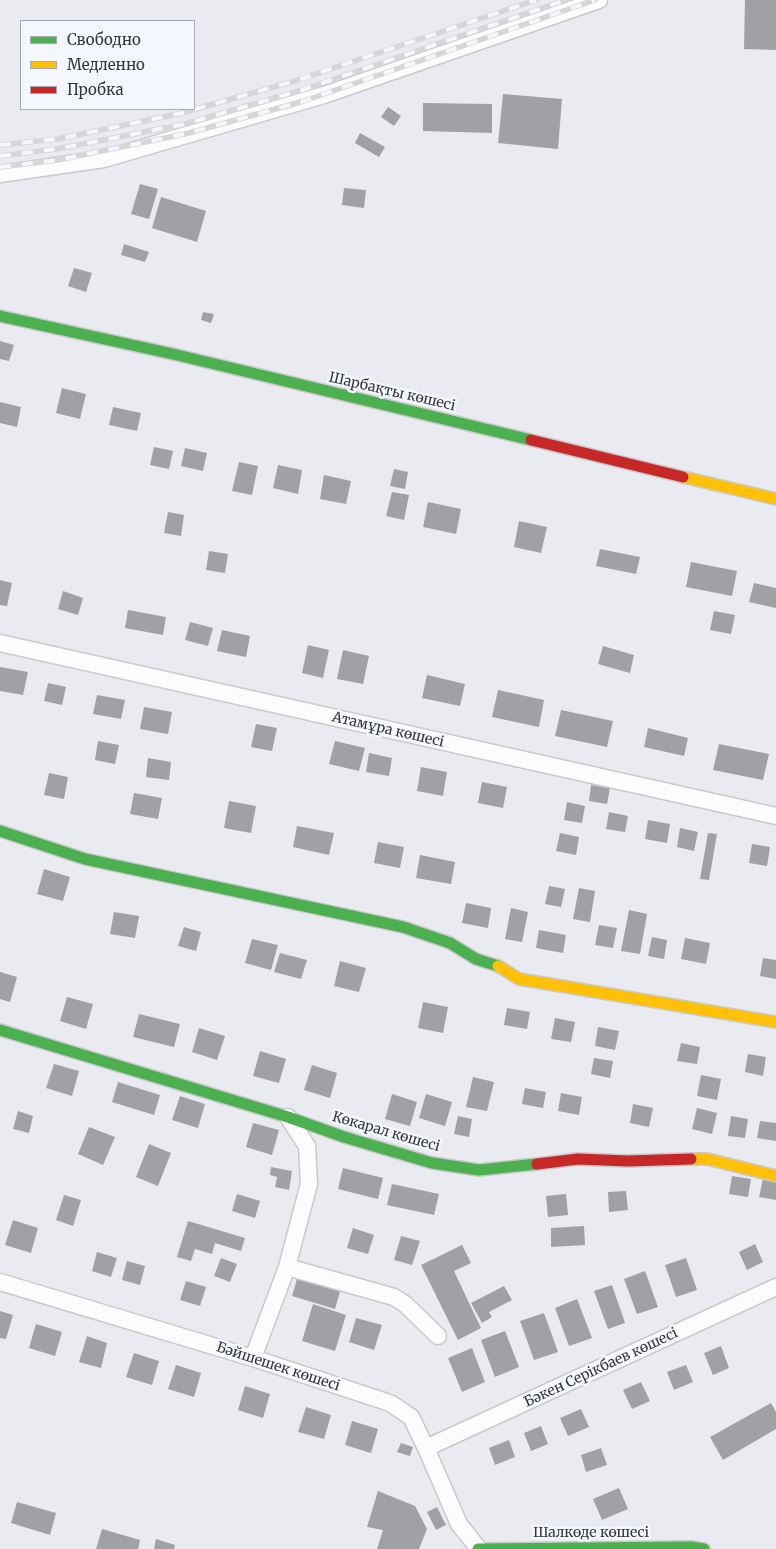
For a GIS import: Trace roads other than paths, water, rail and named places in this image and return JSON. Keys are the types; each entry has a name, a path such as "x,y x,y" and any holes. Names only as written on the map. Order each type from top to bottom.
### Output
{"street":[{"path":"0,174 104,159 123,154 324,95 599,0"},
{"name":"Шарбақты көшесі","path":"0,316 173,354 776,499"},
{"name":"Атамұра көшесі","path":"0,643 776,816"},
{"path":"0,831 85,859 403,927 450,943 476,959 502,967 520,979 776,1022"},
{"name":"Көкарал көшесі","path":"0,1030 288,1117 344,1137 432,1163 479,1170 578,1159 707,1159 776,1176"},
{"path":"253,1358 287,1266 309,1184 307,1146 288,1117"},
{"path":"287,1266 394,1297 406,1304 438,1336"},
{"name":"Бәйшешек көшесі","path":"0,1282 253,1358 390,1403 410,1417 426,1448 459,1524 478,1549"},
{"name":"Бәкен Серікбаев көшесі","path":"426,1448 776,1287"},
{"name":"Шалкөде көшесі","path":"478,1549 691,1547 704,1549"}],"railway":[{"path":"195,109 298,80 536,0"},
{"path":"0,156 57,149 185,124 302,90 566,0"},
{"path":"0,167 58,160 189,133 304,101 595,0"},
{"path":"0,145 58,139 193,110"}]}
